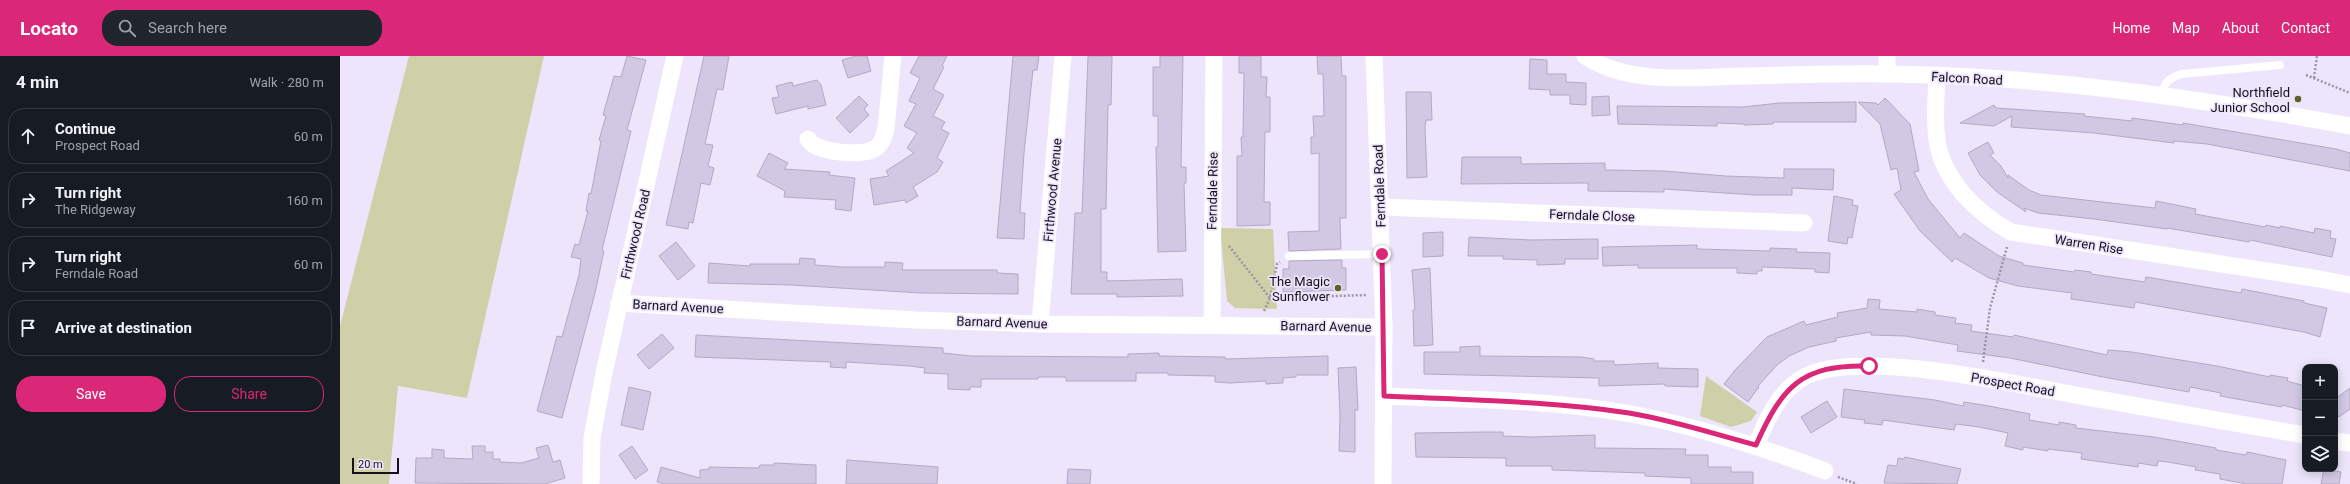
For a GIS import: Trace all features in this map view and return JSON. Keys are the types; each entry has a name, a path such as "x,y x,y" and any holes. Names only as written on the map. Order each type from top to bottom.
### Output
{"street":[{"name":"Firthwood Road","path":"591,484 592,438 619,303 675,56"},
{"path":"808,139 814,146 821,149 858,153 876,148 882,140 886,129 893,56"},
{"name":"Firthwood Avenue","path":"1040,324 1063,56"},
{"name":"Ferndale Rise","path":"1212,325 1211,223 1214,56"},
{"name":"Ferndale Road","path":"1374,56 1384,294 1383,484"},
{"name":"Falcon Road","path":"1585,56 1611,70 1654,76 1887,74 2054,84 2162,95 2350,126"},
{"path":"1887,56 1887,74"},
{"name":"Warren Rise","path":"1937,76 1937,141 1943,162 1952,180 1967,198 1984,214 2012,232 2320,279 2350,286"},
{"name":"Ferndale Close","path":"1380,207 1804,223"},
{"name":"Barnard Avenue","path":"619,303 916,320 1040,324 1384,327"},
{"name":"Prospect Road","path":"1756,445 1776,404 1789,388 1806,376 1825,369 1845,365 1928,370 1981,378 2302,434"},
{"path":"1384,396 1540,403 1600,410 1668,422 1756,445 1825,471"},
{"path":"2338,441 2350,443"}],"lane":[{"path":"2162,95 2162,90 2169,79 2181,74 2280,65"},
{"path":"1289,256 1382,254"}],"path":[{"path":"2314,78 2317,56"},
{"path":"2306,75 2350,93"},
{"path":"1211,223 1270,298"},
{"path":"1981,378 1990,308 2012,232"},
{"path":"1257,325 1270,298 1277,264 1289,256"},
{"path":"1270,298 1384,294"}],"green space":[{"path":"409,56 544,56 467,398 398,386 389,484 340,484 340,326"},
{"path":"1220,228 1273,229 1277,309 1235,308 1227,301"},
{"path":"1706,376 1757,412 1751,421 1731,427 1700,416"}],"building":[{"path":"627,56 646,60 627,130 631,131 602,250 604,251 595,293 562,418 537,411 557,336 562,337 579,275 581,259 571,257 575,244 579,245 588,211 586,211 589,193 591,194 601,141 599,140 606,116 603,115 614,76 621,77"},
{"path":"704,56 729,56 723,90 717,89 705,144 713,145 708,166 714,168 710,185 701,183 693,223 689,222 688,229 666,225"},
{"path":"856,56 867,56 871,71 848,78 842,60"},
{"path":"919,56 947,56 942,66 944,67 933,89 944,95 933,116 945,122 941,129 949,133 937,158 943,162 937,172 913,187 918,196 906,203 905,200 874,205 870,179 889,176 886,171 914,153 907,148 917,133 904,126 916,104 909,101 920,78 910,73"},
{"path":"1013,56 1039,56 1037,70 1033,70 1024,153 1020,213 1025,213 1024,239 997,238"},
{"path":"1088,56 1112,56 1111,105 1108,105 1106,209 1101,209 1101,272 1107,272 1107,281 1182,279 1183,296 1117,297 1117,294 1071,294 1075,213 1082,213"},
{"path":"1160,56 1183,56 1181,167 1186,167 1186,183 1184,183 1186,251 1158,252 1156,147 1158,147 1158,116 1153,116 1153,67 1160,67"},
{"path":"1239,56 1261,56 1261,77 1267,77 1266,97 1270,97 1270,132 1265,132 1264,202 1270,202 1270,225 1237,226 1237,156 1242,156 1241,137 1243,137 1244,73 1239,73"},
{"path":"1317,56 1341,56 1342,76 1346,76 1346,218 1340,218 1341,249 1289,251 1288,232 1319,231 1319,153 1311,154 1311,137 1314,137 1313,116 1324,116 1323,74 1318,74"},
{"path":"1530,59 1547,60 1547,74 1566,74 1566,82 1586,83 1586,105 1570,104 1570,95 1550,95 1550,90 1529,89"},
{"path":"817,80 821,85 826,105 808,109 808,106 776,114 772,98 779,97 776,86 792,82 793,86"},
{"path":"1406,92 1431,92 1432,120 1426,120 1425,127 1427,177 1407,178"},
{"path":"859,96 868,105 864,109 869,115 850,133 836,118"},
{"path":"1609,96 1610,115 1592,116 1592,97"},
{"path":"1885,98 1910,124 1919,171 1914,172 1928,199 1960,238 1964,233 1999,256 2023,263 2023,265 2074,272 2075,270 2091,272 2091,274 2145,282 2146,277 2241,293 2242,289 2304,301 2304,303 2327,308 2320,337 2304,332 2135,302 2134,308 2071,299 2072,293 2018,286 1989,278 1955,258 1952,262 1920,231 1894,194 1901,190 1897,168 1891,170 1880,124 1858,102 1876,103 1878,105"},
{"path":"1856,102 1856,122 1773,122 1773,124 1744,125 1717,123 1717,126 1618,124 1617,106 1743,107 1779,103"},
{"path":"1994,105 1996,108 2085,114 2084,116 2132,121 2132,118 2183,125 2183,123 2336,149 2350,153 2350,171 2207,144 2174,141 2174,143 2094,133 2011,127 2012,116 1994,126 1960,123"},
{"path":"1988,142 1994,153 1990,155 2001,166 2008,178 2008,175 2029,190 2041,195 2155,208 2156,201 2196,209 2195,214 2265,227 2266,225 2280,228 2280,226 2314,233 2315,228 2331,231 2330,238 2336,239 2332,257 2250,240 2249,242 2167,228 2038,213 2024,208 2026,212 1997,192 1980,175 1968,153"},
{"path":"769,153 788,163 784,169 830,172 829,175 855,178 851,211 835,209 836,200 784,197 785,191 757,176"},
{"path":"1462,157 1521,157 1521,164 1605,163 1605,170 1664,171 1726,176 1784,178 1784,169 1834,169 1833,190 1792,188 1792,195 1755,195 1664,189 1664,192 1588,191 1588,183 1461,184"},
{"path":"1834,196 1853,200 1852,205 1858,206 1852,238 1848,237 1847,244 1828,241"},
{"path":"1443,232 1443,256 1423,257 1423,233"},
{"path":"1469,237 1531,240 1598,239 1598,259 1565,259 1565,264 1537,265 1537,260 1503,259 1503,256 1468,256"},
{"path":"676,242 695,266 678,280 659,256"},
{"path":"1697,245 1697,249 1770,251 1770,248 1797,249 1796,252 1830,253 1829,273 1815,272 1815,269 1762,267 1762,271 1757,271 1757,274 1737,273 1737,268 1638,268 1638,265 1603,266 1602,247"},
{"path":"800,258 815,259 815,265 842,267 885,267 885,262 903,263 902,270 997,270 997,273 1018,274 1018,294 921,293 791,285 708,283 709,263 750,266 750,264 799,264"},
{"path":"1342,260 1342,268 1346,268 1346,290 1283,292 1283,269 1289,269 1289,261"},
{"path":"1430,268 1433,345 1414,346 1413,310 1415,310 1412,270"},
{"path":"1868,299 1880,300 1879,309 1917,312 1917,309 1935,312 1935,315 1956,318 1955,323 1972,325 1971,331 2013,337 2014,335 2107,355 2108,350 2132,352 2217,366 2270,377 2270,375 2288,378 2287,381 2302,385 2302,410 2282,405 2282,407 2220,396 2221,393 2190,387 2189,392 2103,377 2010,358 1957,351 1958,345 1905,336 1871,335 1871,332 1836,338 1836,341 1809,347 1789,356 1777,365 1758,386 1759,387 1748,402 1724,384 1735,370 1767,337 1804,321 1806,325 1838,317 1837,313 1867,308"},
{"path":"662,334 674,348 649,369 637,355"},
{"path":"696,335 943,348 943,353 971,356 1128,357 1128,354 1159,353 1159,356 1225,357 1225,359 1328,356 1328,375 1296,375 1296,377 1283,378 1283,383 1266,384 1266,381 1230,383 1215,382 1215,376 1168,375 1168,373 1136,373 1136,381 1066,381 1066,377 1038,377 1038,379 981,379 981,387 970,387 970,390 948,389 948,374 924,373 925,368 910,366 846,362 846,368 830,367 831,362 695,357"},
{"path":"1480,346 1480,356 1581,357 1594,359 1594,361 1614,361 1614,365 1658,363 1658,368 1698,369 1698,387 1665,386 1665,384 1599,386 1599,378 1424,374 1424,352 1460,352 1460,347"},
{"path":"1356,367 1358,410 1355,410 1355,452 1339,451 1340,416 1338,368"},
{"path":"629,387 651,392 643,430 621,425"},
{"path":"2350,388 2350,409 2339,417 2338,415 2338,397"},
{"path":"1844,389 1935,400 1963,406 1964,402 1989,406 2030,414 2029,420 2059,425 2059,422 2076,425 2076,428 2154,437 2216,448 2216,450 2246,455 2247,452 2286,460 2282,484 2247,484 2220,479 2220,474 2195,470 2196,467 2168,462 2158,461 2157,466 2138,463 2138,467 2081,459 2082,453 2048,449 2048,451 2023,447 2023,450 2005,446 2008,433 1979,427 1956,424 1954,430 1883,420 1882,425 1864,423 1865,420 1841,417"},
{"path":"1827,401 1837,417 1811,433 1801,417"},
{"path":"1503,432 1503,436 1531,437 1595,435 1595,448 1686,449 1685,455 1708,455 1708,467 1731,467 1731,472 1753,472 1753,484 1691,484 1691,478 1645,476 1645,473 1552,470 1552,466 1506,466 1506,458 1416,457 1415,433"},
{"path":"548,445 553,462 560,460 565,478 545,484 415,483 416,458 432,458 432,449 444,450 444,458 473,459 472,446 485,446 485,452 493,452 493,459 500,459 500,462 521,463 539,458 536,448"},
{"path":"632,446 648,470 635,479 619,455"},
{"path":"1905,457 1961,469 1957,484 1884,483 1888,465 1897,466 1898,458 1904,459"},
{"path":"847,460 938,467 937,484 846,484"},
{"path":"774,463 816,465 816,484 665,484 657,482 661,467 700,478 700,470 709,469 709,467 759,468 760,465 774,465"},
{"path":"1068,469 1091,470 1090,484 1067,484"},
{"path":"2323,472 2341,472 2339,484 2321,484"}],"place":[{"name":"Northfield Junior School","path":"2298,99"},
{"name":"The Magic Sunflower","path":"1338,288"}],"route":[{"path":"1382,254 1384,396 1540,403 1631,414 1756,445 1776,404 1789,388 1806,376 1825,369 1845,365 1869,366"}]}
